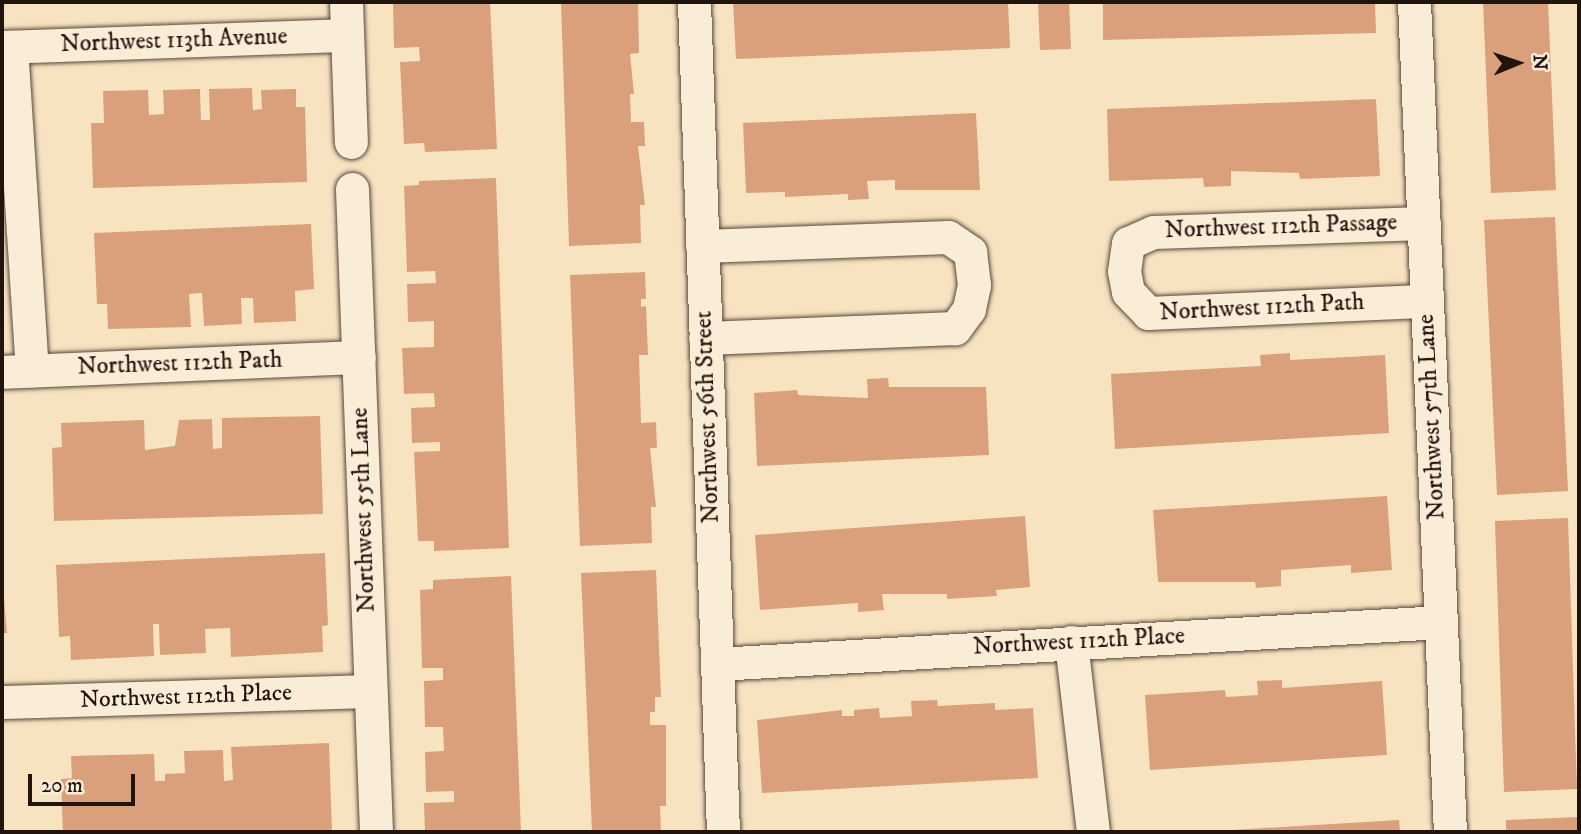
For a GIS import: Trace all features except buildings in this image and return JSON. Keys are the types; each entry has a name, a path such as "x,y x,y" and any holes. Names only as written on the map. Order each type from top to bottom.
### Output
{"street":[{"path":"346,2 351,142"},
{"name":"Northwest 56th Street","path":"694,2 723,832"},
{"name":"Northwest 57th Lane","path":"1414,2 1450,832"},
{"name":"Northwest 113th Avenue","path":"7,47 347,35"},
{"path":"7,47 17,371"},
{"name":"Northwest 55th Lane","path":"352,189 376,832"},
{"name":"Northwest 112th Passage","path":"1124,271 1128,243 1153,232 1424,223"},
{"path":"702,246 948,237 970,251 974,285 969,309 955,328 705,338"},
{"name":"Northwest 112th Path","path":"1124,271 1128,292 1148,313 1427,301"},
{"name":"Northwest 112th Path","path":"17,371 359,357"},
{"name":"Northwest 112th Place","path":"717,664 1441,622"},
{"path":"1071,642 1093,832"},
{"name":"Northwest 112th Place","path":"2,702 370,691"}]}
